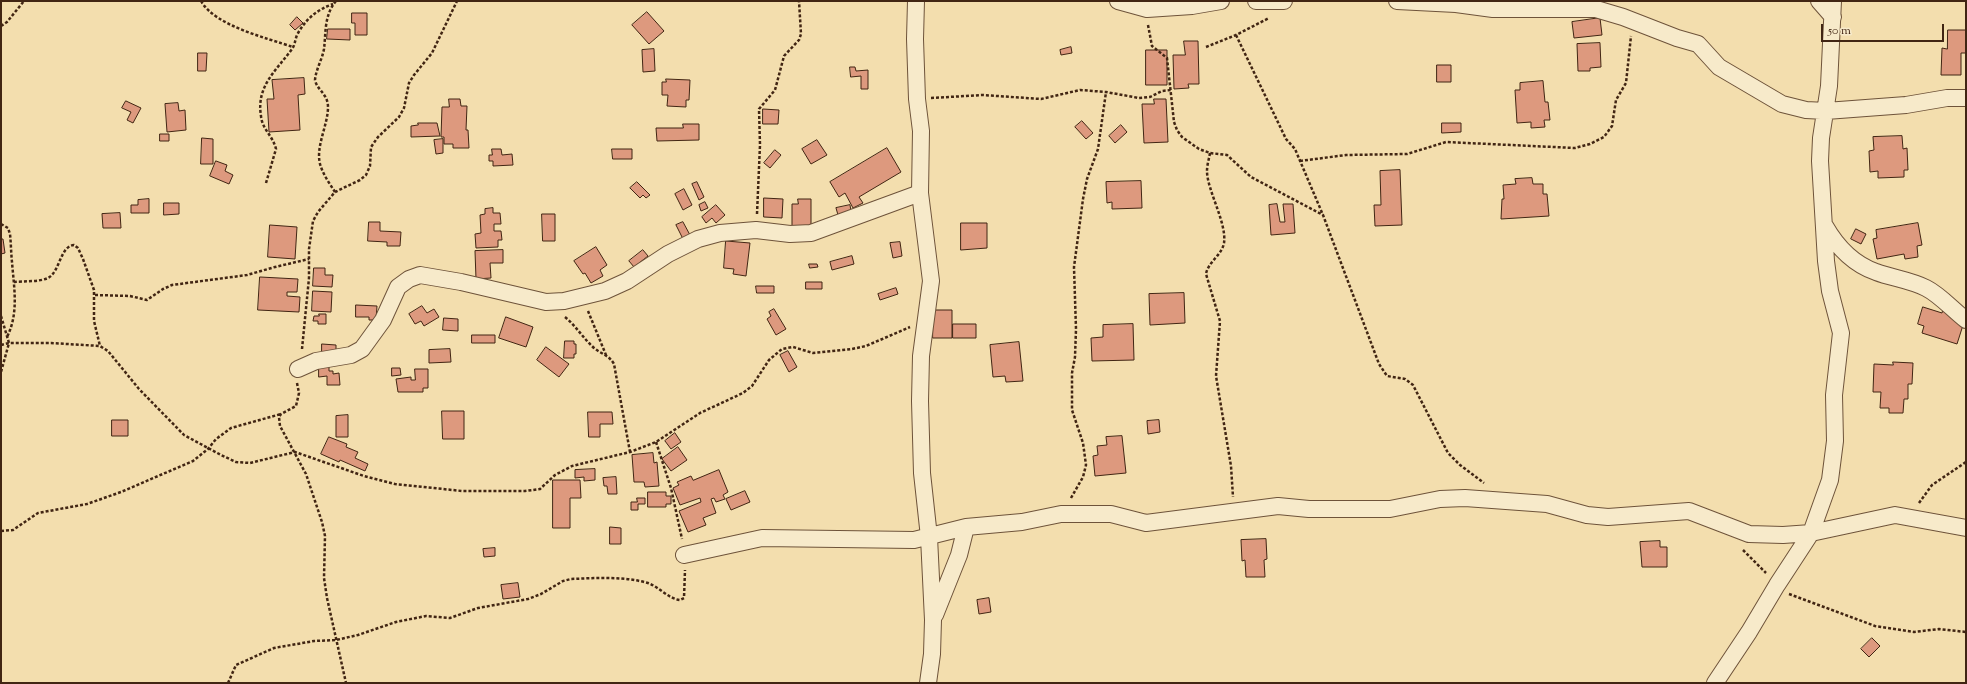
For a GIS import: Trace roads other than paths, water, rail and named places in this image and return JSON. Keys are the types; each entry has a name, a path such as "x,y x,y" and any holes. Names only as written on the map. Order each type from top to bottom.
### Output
{"street":[{"path":"916,1 914,17 917,100 921,131 920,194 931,281 921,356 920,401 922,473 929,537 933,620 932,654 928,683"},
{"path":"1118,1 1147,9 1192,6 1221,1"},
{"path":"1256,1 1284,1"},
{"path":"1397,1 1466,3 1493,9 1618,8 1677,38 1698,44 1719,67 1782,104 1806,110 1826,112 1906,105 1947,98 1966,98"},
{"path":"1819,1 1833,17"},
{"path":"1715,683 1811,533 1830,480 1835,442 1834,395 1841,333 1830,291 1826,260 1820,160 1821,138 1829,86 1833,1"},
{"path":"298,369 316,360 351,355 362,348 382,320 398,287 409,279 420,275 453,280 546,302 584,298 605,291 627,281 668,254 698,239 720,233 756,230 790,234 812,233 920,194"},
{"path":"1825,225 1841,250 1862,265 1876,272 1916,283 1928,289 1966,320"},
{"path":"684,554 762,538 790,537 896,541 929,537 966,527 1022,522 1061,514 1111,514 1146,523 1278,506 1309,509 1390,509 1440,499 1465,498 1547,504 1594,516 1608,517 1689,511 1749,534 1783,536 1811,533 1889,515 1911,517 1966,528"},
{"path":"933,620 960,555 966,527"}]}
